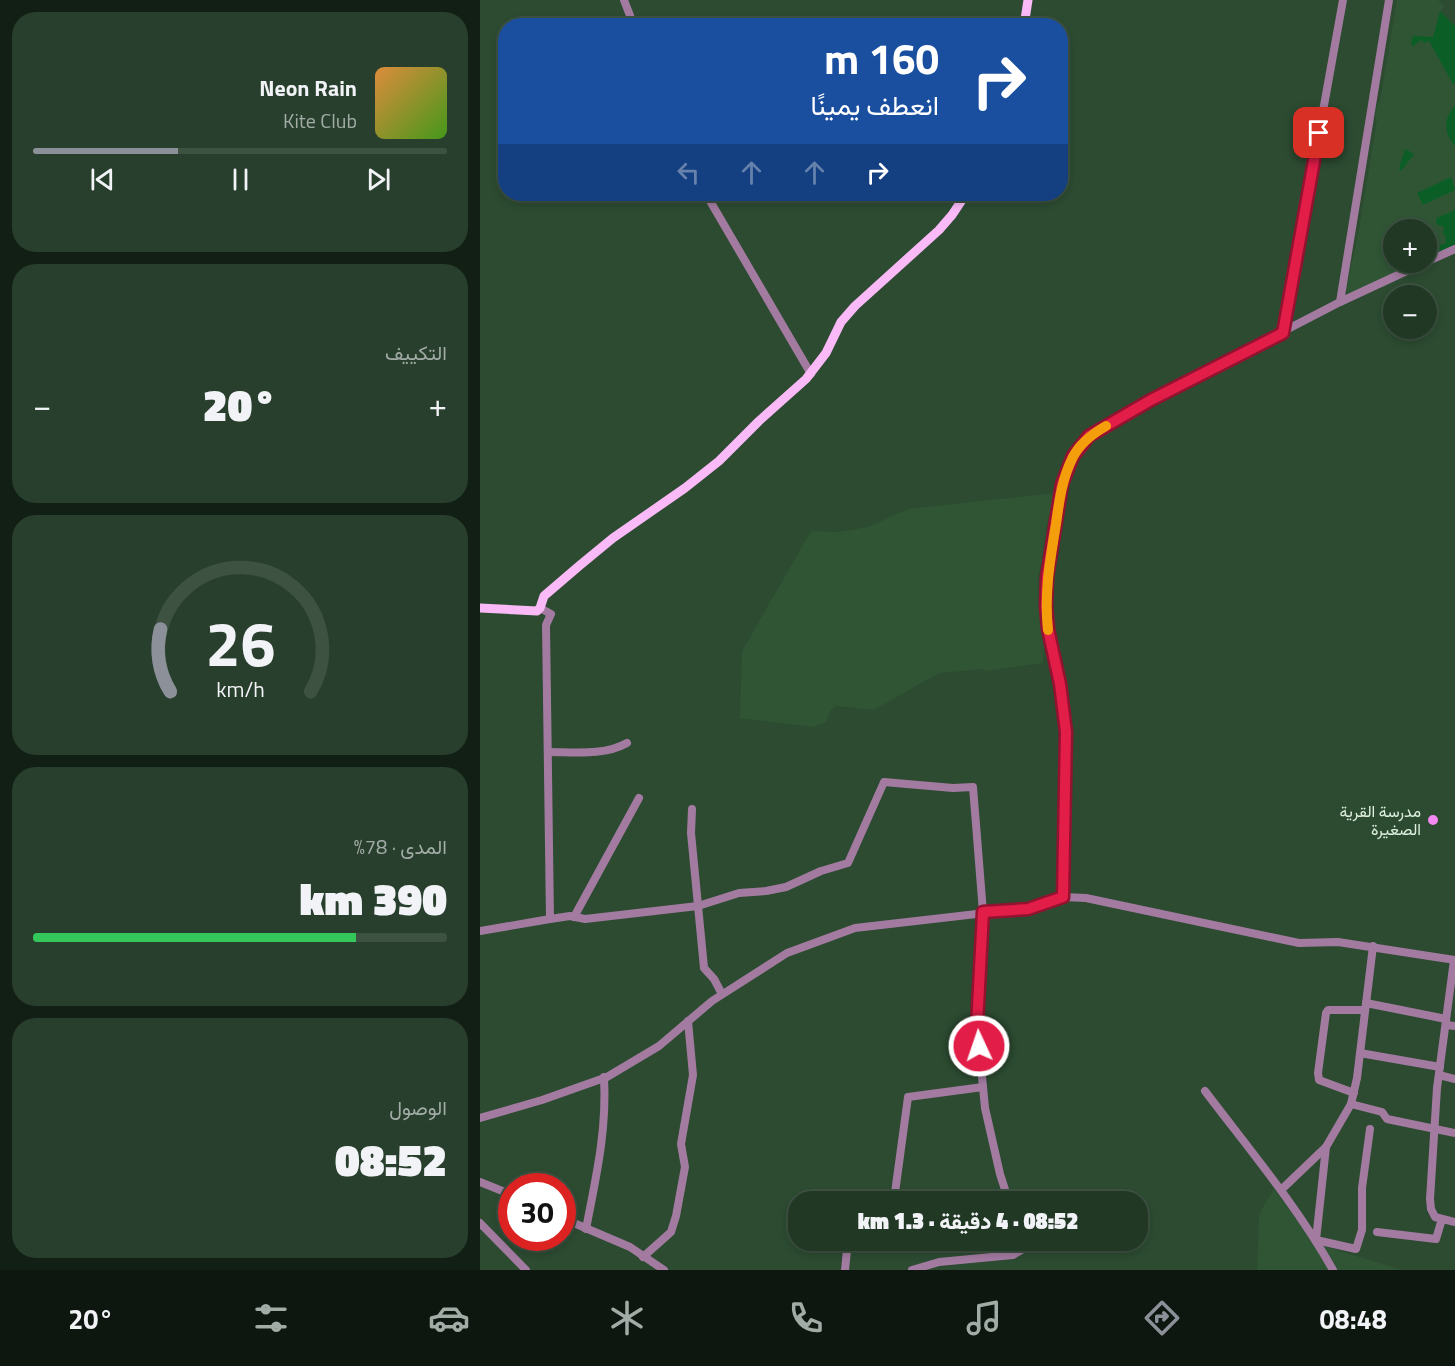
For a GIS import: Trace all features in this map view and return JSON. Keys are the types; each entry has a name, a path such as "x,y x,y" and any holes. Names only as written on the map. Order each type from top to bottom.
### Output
{"main road":[{"path":"1025,18 1028,0"},
{"path":"480,608 506,608 534,612 540,608 544,596 613,538 685,488 719,461 811,374 826,353 841,322 855,306 939,230 961,201"}],"street":[{"path":"624,0 631,18"},
{"path":"1283,333 1343,0"},
{"path":"1340,302 1389,0"},
{"path":"710,201 811,374"},
{"path":"1437,257 1455,249"},
{"path":"1063,897 1066,732 1046,606 1047,577 1062,484 1073,456 1089,436 1151,400 1340,302 1402,273"},
{"path":"540,608 551,614 546,625 550,919"},
{"path":"549,752 596,752 617,748 627,743"},
{"path":"480,931 550,919 574,917 585,919 698,906 739,893 786,887 821,871 848,863 884,782 953,788 973,787 983,912 977,1025 985,1108 1005,1191"},
{"path":"574,917 639,798"},
{"path":"692,809 692,833 704,968 723,994"},
{"path":"480,1118 543,1100 604,1077 659,1046 723,994 787,953 855,928 983,912 1028,909 1063,897 1086,898 1299,943 1338,942 1455,960 1439,1071 1430,1198 1435,1217 1455,1222"},
{"path":"1281,1190 1326,1147 1351,1104 1360,1053 1373,946"},
{"path":"1354,1093 1319,1080 1318,1073 1328,1010 1366,1007 1446,1022 1455,1026"},
{"path":"643,1257 671,1232 676,1216 685,1167 681,1144 693,1075 688,1021"},
{"path":"1360,1053 1439,1071 1455,1079"},
{"path":"586,1229 602,1146 606,1109 604,1077"},
{"path":"895,1191 908,1097 983,1087"},
{"path":"1205,1091 1281,1190 1316,1240 1333,1270"},
{"path":"1351,1104 1382,1112 1387,1119 1435,1127 1455,1133"},
{"path":"1316,1240 1352,1249 1358,1246 1362,1230 1362,1188 1370,1129"},
{"path":"1316,1240 1326,1147"},
{"path":"480,1182 498,1189"},
{"path":"1377,1232 1436,1239 1442,1219"},
{"path":"480,1223 526,1270"},
{"path":"576,1224 630,1247 664,1270"},
{"path":"845,1270 847,1251"},
{"path":"912,1270 939,1262 1013,1255 1020,1251"}],"shaded area":[{"path":"1397,0 1438,0 1444,6 1440,12 1455,26 1455,246 1437,255 1437,219 1383,219 1383,273 1397,273 1350,293 1346,290 1359,229 1377,120 1375,116 1380,101"},
{"path":"1055,493 1038,576 1040,624 1044,648 1043,663 985,671 983,669 939,673 874,710 836,706 831,710 826,722 814,727 740,718 742,651 811,531 837,532 868,527 908,509"},
{"path":"1274,1189 1314,1243 1402,1270 1257,1270 1259,1214"}],"green space":[{"path":"1440,11 1455,26 1455,83 1453,84 1429,41 1424,43 1422,40 1415,44 1415,47 1411,44 1413,36 1433,37"},
{"path":"1455,106 1455,146 1446,126 1448,116"},
{"path":"1405,149 1414,154 1401,171 1399,169"},
{"path":"1451,177 1455,190 1423,205 1417,193"},
{"path":"1455,210 1455,246 1437,255 1441,244 1445,244 1446,236 1443,234 1444,227 1437,224 1437,218"}],"slow traffic":[{"path":"1048,630 1047,577 1062,484 1073,456 1089,436 1106,426"}],"place":[{"name":"مدرسة القرية الصغيرة","path":"1433,820"}],"route":[{"path":"979,1046 977,1025 983,912 1028,909 1063,897 1066,732 1046,606 1047,577 1062,484 1073,456 1089,436 1151,400 1283,333 1319,133"}]}
